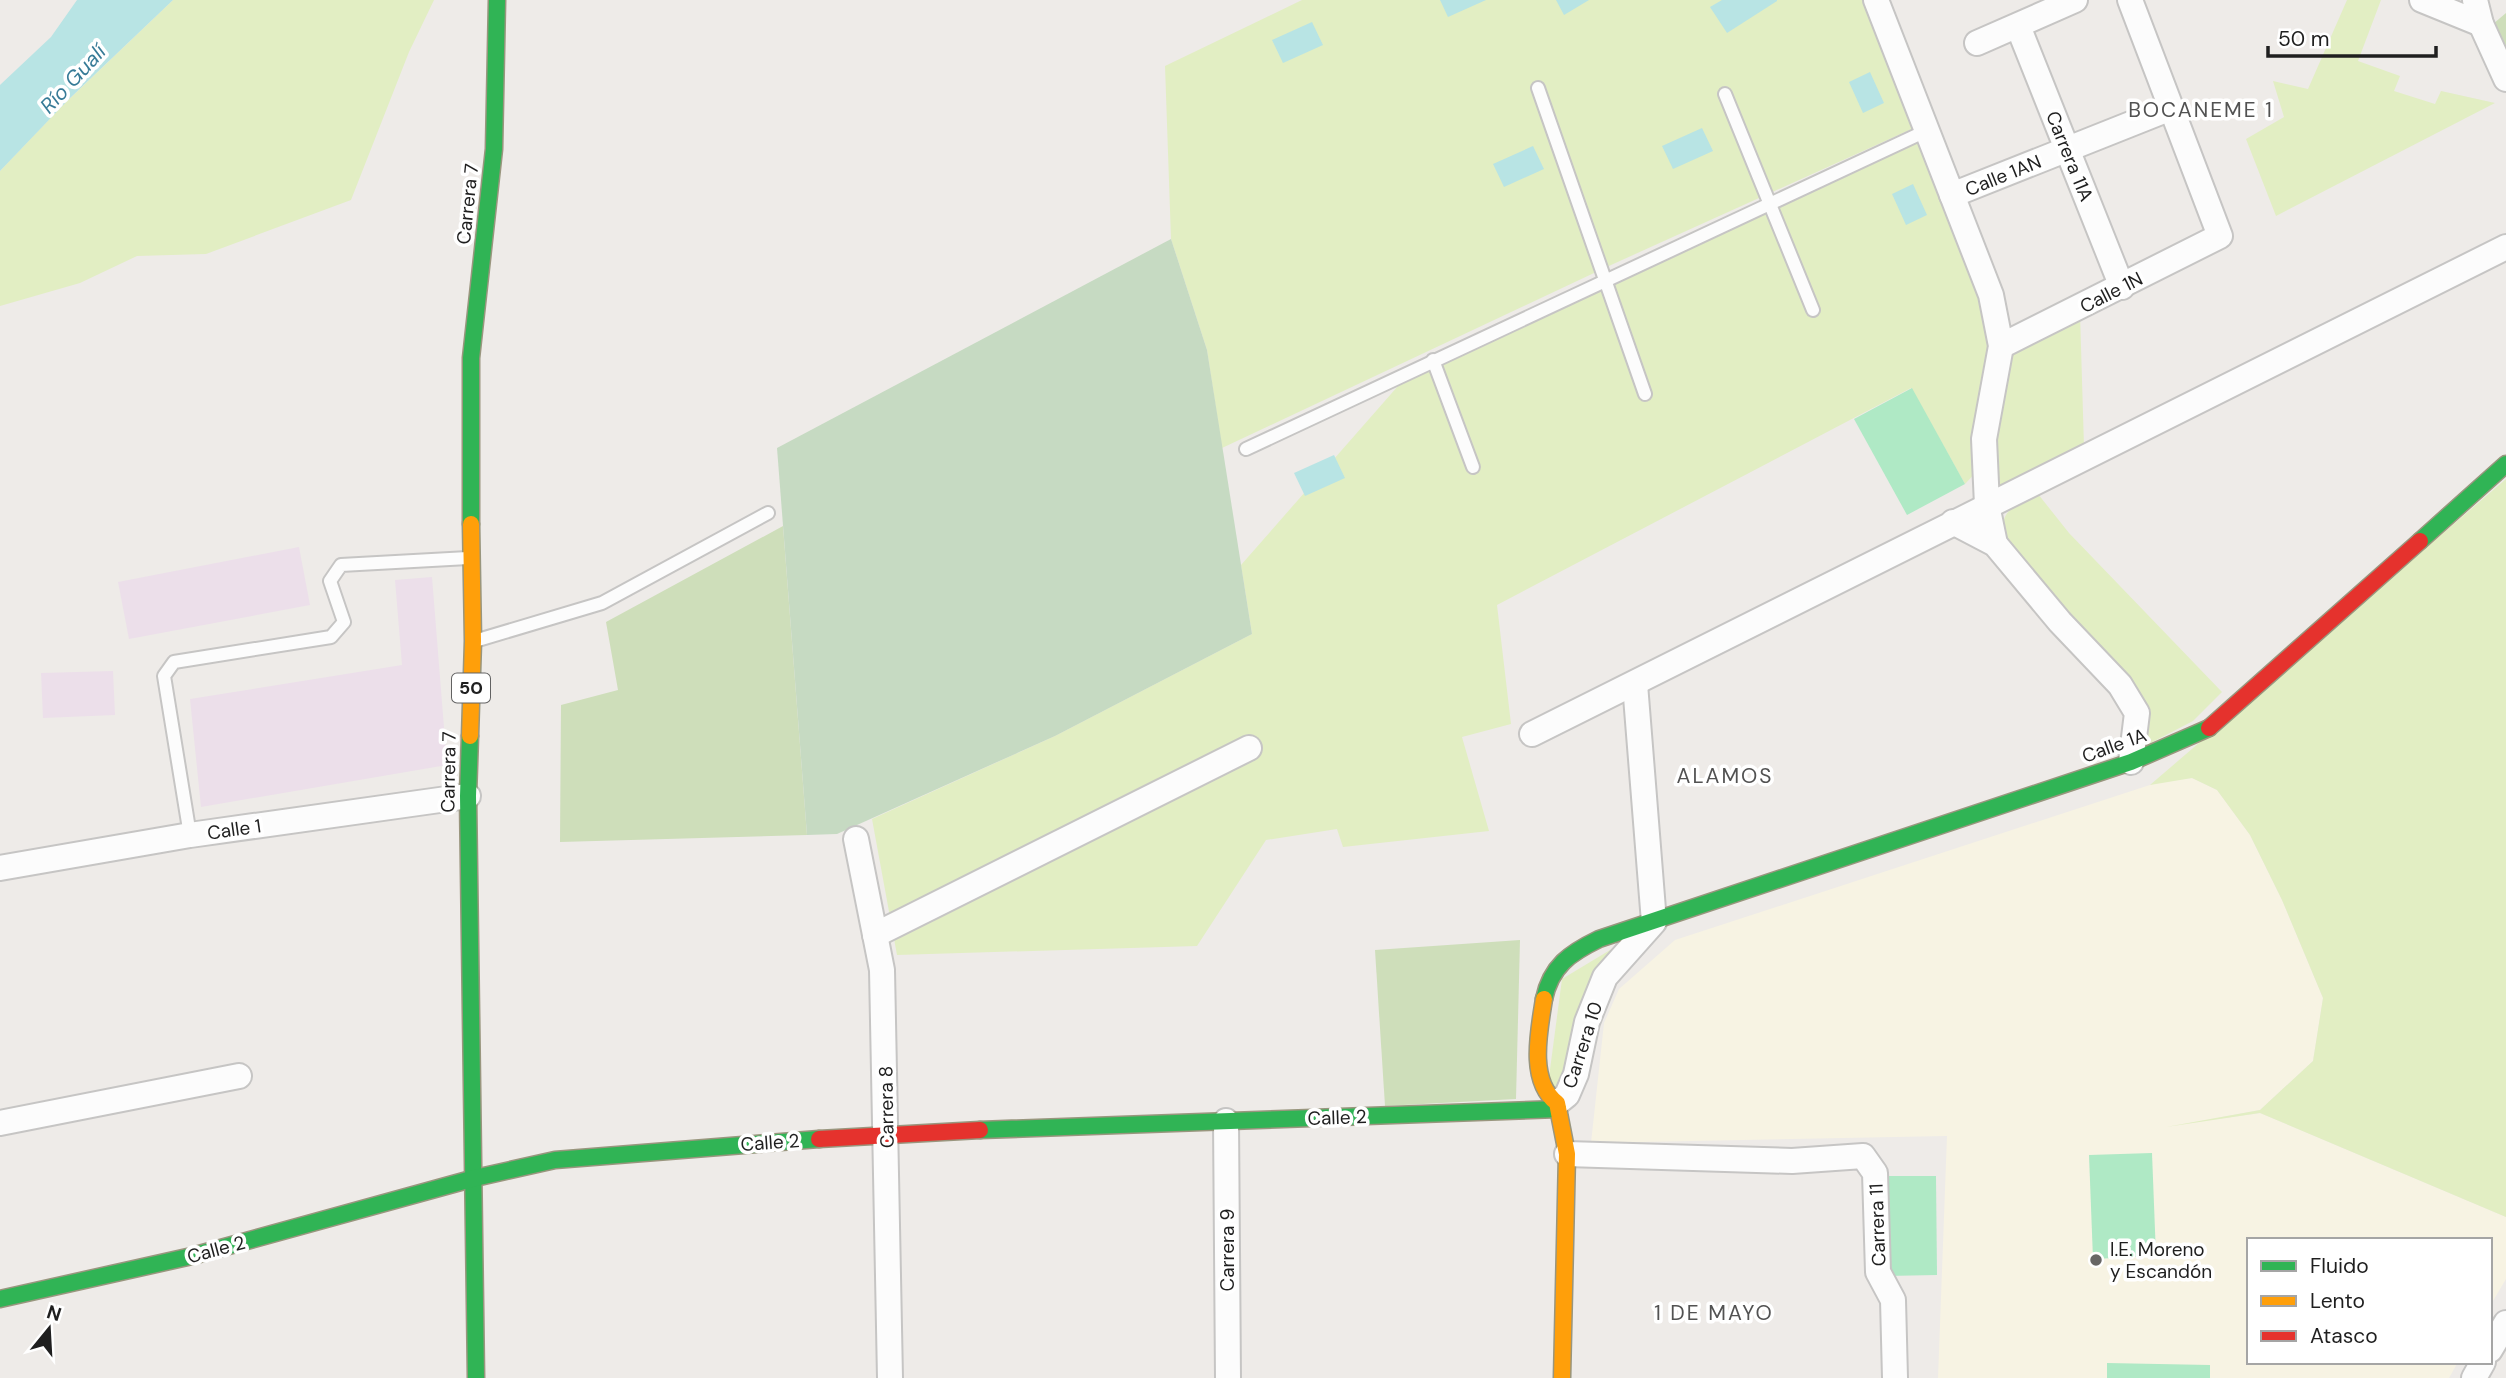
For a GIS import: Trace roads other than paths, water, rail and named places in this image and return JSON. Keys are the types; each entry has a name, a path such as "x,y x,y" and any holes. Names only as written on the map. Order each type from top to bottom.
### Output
{"main road":[{"name":"Carrera 7","path":"476,1378 468,796 472,641 471,358 494,149 497,0"},
{"name":"Calle 1A","path":"1654,922 2131,762 2202,733 2236,706 2506,464"},
{"name":"Carrera 10","path":"1562,1378 1567,1154 1558,1106 1544,1093 1537,1065 1546,988 1553,972 1601,939 1636,925 1654,922"},
{"name":"Calle 2","path":"0,1299 192,1256 475,1178 555,1160 887,1133 1558,1106"}],"street":[{"path":"1876,0 1991,295 2001,346 1984,439 1987,505 1995,544"},
{"path":"1977,43 2075,0"},
{"path":"2130,0 2171,108"},
{"path":"2422,0 2478,12 2506,79"},
{"name":"Carrera 11A","path":"2018,26 2122,286"},
{"name":"Calle 1AN","path":"1952,195 2171,108"},
{"name":"Calle 1N","path":"2001,346 2220,236 2171,108"},
{"path":"1532,734 2506,247"},
{"path":"1953,522 1995,544 2060,622 2120,685 2137,713 2131,762"},
{"path":"1635,684 1654,922"},
{"path":"875,935 1249,748"},
{"name":"Calle 1","path":"0,868 190,835 468,796"},
{"name":"Carrera 8","path":"856,839 882,970 890,1378"},
{"name":"Carrera 10","path":"1558,1106 1567,1095 1576,1074 1587,1022 1605,977 1654,922"},
{"path":"0,1123 239,1076"},
{"name":"Carrera 9","path":"1226,1121 1228,1378"},
{"name":"Carrera 11","path":"1567,1154 1792,1161 1863,1156 1875,1173 1878,1272 1893,1300 1895,1378"},
{"path":"2492,1347 2506,1323"}],"lane":[{"path":"1538,88 1645,394"},
{"path":"1725,94 1813,310"},
{"path":"1246,449 1928,130"},
{"path":"1433,360 1473,467"},
{"path":"472,641 602,603 768,513"},
{"path":"190,835 164,676 174,662 331,636 344,622 330,581 341,565 471,558"}],"water":[{"name":"Río Gualí","path":"77,0 173,0 67,101 0,171 0,85 51,37"},
{"path":"1440,0 1486,0 1448,17"},
{"path":"1556,0 1589,0 1564,15"},
{"path":"1722,0 1777,1 1727,33 1710,7"},
{"path":"1312,22 1323,45 1283,63 1272,40"},
{"path":"1870,72 1884,103 1863,113 1849,82"},
{"path":"1702,128 1713,151 1673,169 1662,146"},
{"path":"1533,146 1544,169 1504,187 1493,164"},
{"path":"1913,184 1927,215 1906,225 1892,194"},
{"path":"1334,455 1345,478 1305,496 1294,473"}],"place":[{"name":"I.E. Moreno y Escandón","path":"2096,1260"}],"district":[{"name":"BOCANEME 1","path":"2201,110"},
{"name":"ALAMOS","path":"1725,776"},
{"name":"1 DE MAYO","path":"1714,1313"}]}
